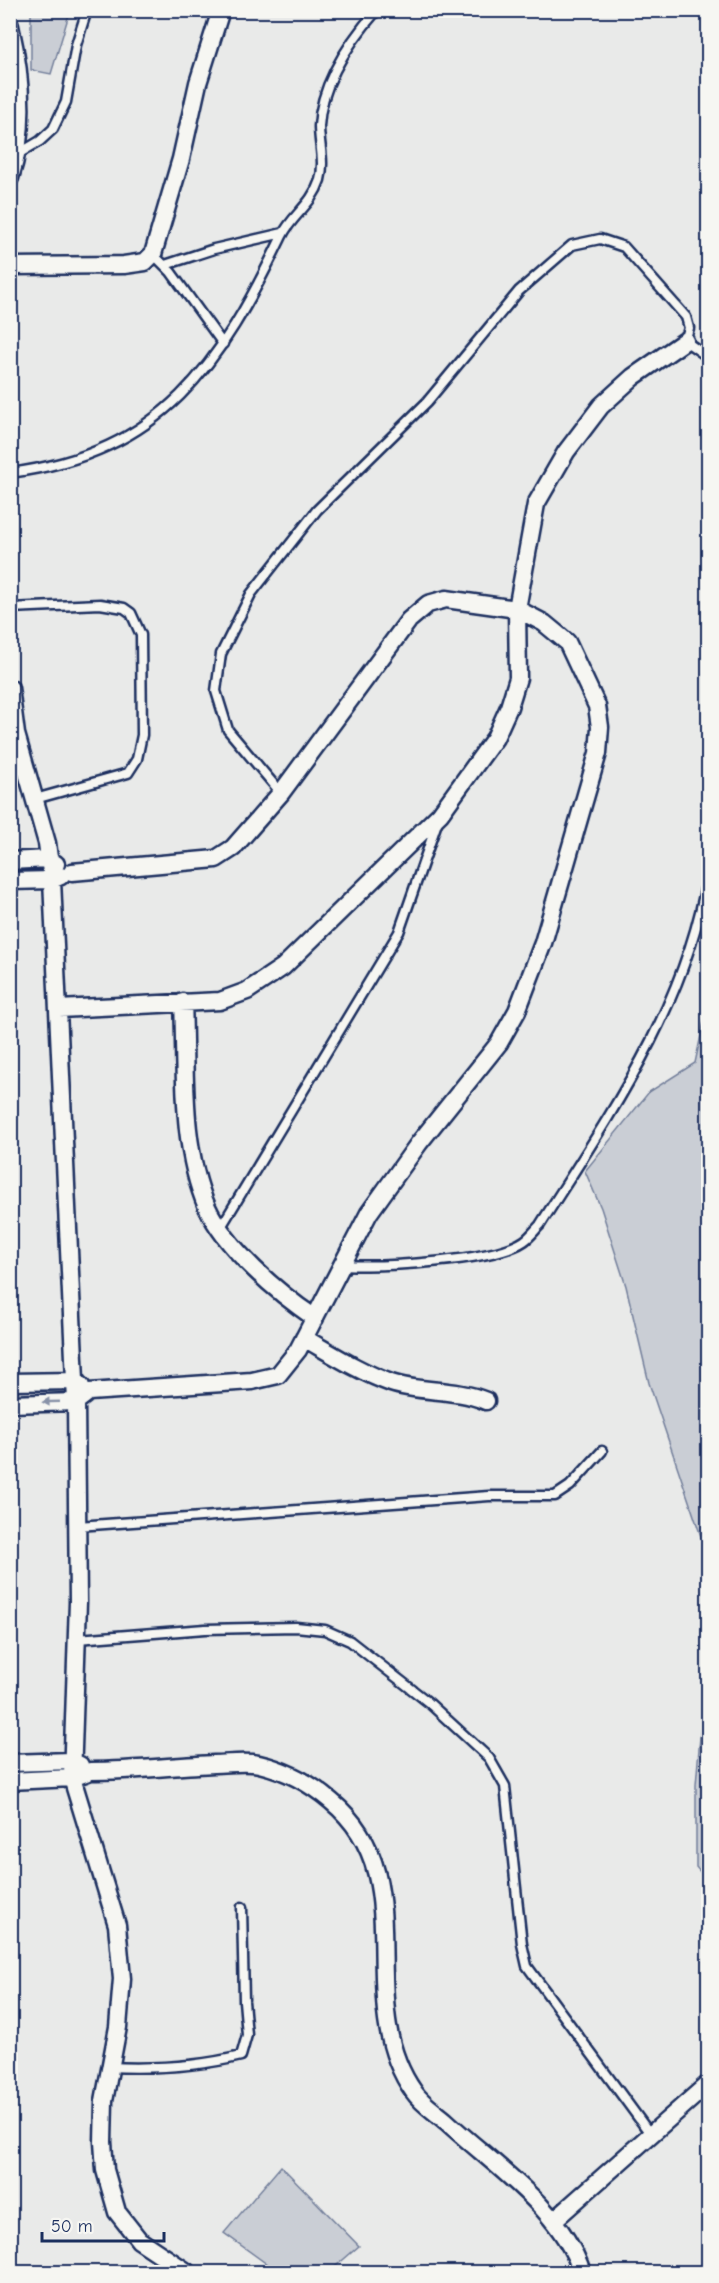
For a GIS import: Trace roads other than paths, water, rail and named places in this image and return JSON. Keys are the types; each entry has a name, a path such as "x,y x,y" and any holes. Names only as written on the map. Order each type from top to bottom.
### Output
{"street":[{"path":"10,266 124,266 159,260 198,83 221,10"},
{"path":"10,26 19,64 18,154 10,178"},
{"path":"58,1009 220,1000 247,991 283,967 440,814 495,738 510,707 518,678 517,609 536,504 566,452 601,406 633,377 685,341"},
{"path":"10,881 52,880 72,872 216,859 233,848 281,793 409,620 428,604 446,599 517,609 544,623 567,642 597,706 600,727 598,753 543,943 517,1011 499,1043 419,1143 369,1213 304,1338 278,1375 10,1404"},
{"path":"10,688 16,734 35,799 52,880 75,1381 82,1397 72,1778 117,1925 122,1979 118,2027 104,2101 105,2170 117,2212 139,2240 187,2272"},
{"path":"10,861 48,859 72,872"},
{"path":"183,1002 189,1137 197,1179 208,1209 248,1263 287,1299 315,1318"},
{"path":"304,1338 357,1369 392,1383 462,1393 486,1401"},
{"path":"10,1382 75,1381"},
{"path":"10,1763 71,1761 91,1771"},
{"path":"10,1780 72,1778 91,1771 258,1764 290,1774 318,1790 340,1808 361,1832 378,1870 384,1930 387,2032 396,2062 415,2094 531,2196 553,2221 574,2251 582,2272"},
{"path":"553,2221 708,2084"}],"lane":[{"path":"18,154 40,141 53,129 66,102 76,45 87,10"},
{"path":"10,473 44,469 93,455 154,420 197,379 223,344 268,268 283,233 309,205 320,180 323,161 319,126 324,99 344,55 377,10"},
{"path":"223,344 159,260 283,233"},
{"path":"281,793 228,730 216,690 221,654 251,594 317,510 427,402 519,291 572,245 600,239 624,247 686,317 689,328 685,341 708,357"},
{"path":"10,608 100,604 124,608 130,613 141,635 142,735 137,759 128,773 35,799"},
{"path":"220,1227 399,932 440,814"},
{"path":"343,1265 370,1267 486,1256 522,1242 540,1225 633,1078 660,1026 688,959 704,901 708,873"},
{"path":"78,1526 489,1496 555,1496 570,1486 602,1451"},
{"path":"77,1639 205,1629 296,1627 326,1630 350,1641 428,1702 489,1758 505,1786 522,1944 527,1966 651,2135"},
{"path":"109,2067 146,2068 208,2064 241,2056 248,2036 244,2001 242,1907"}]}
